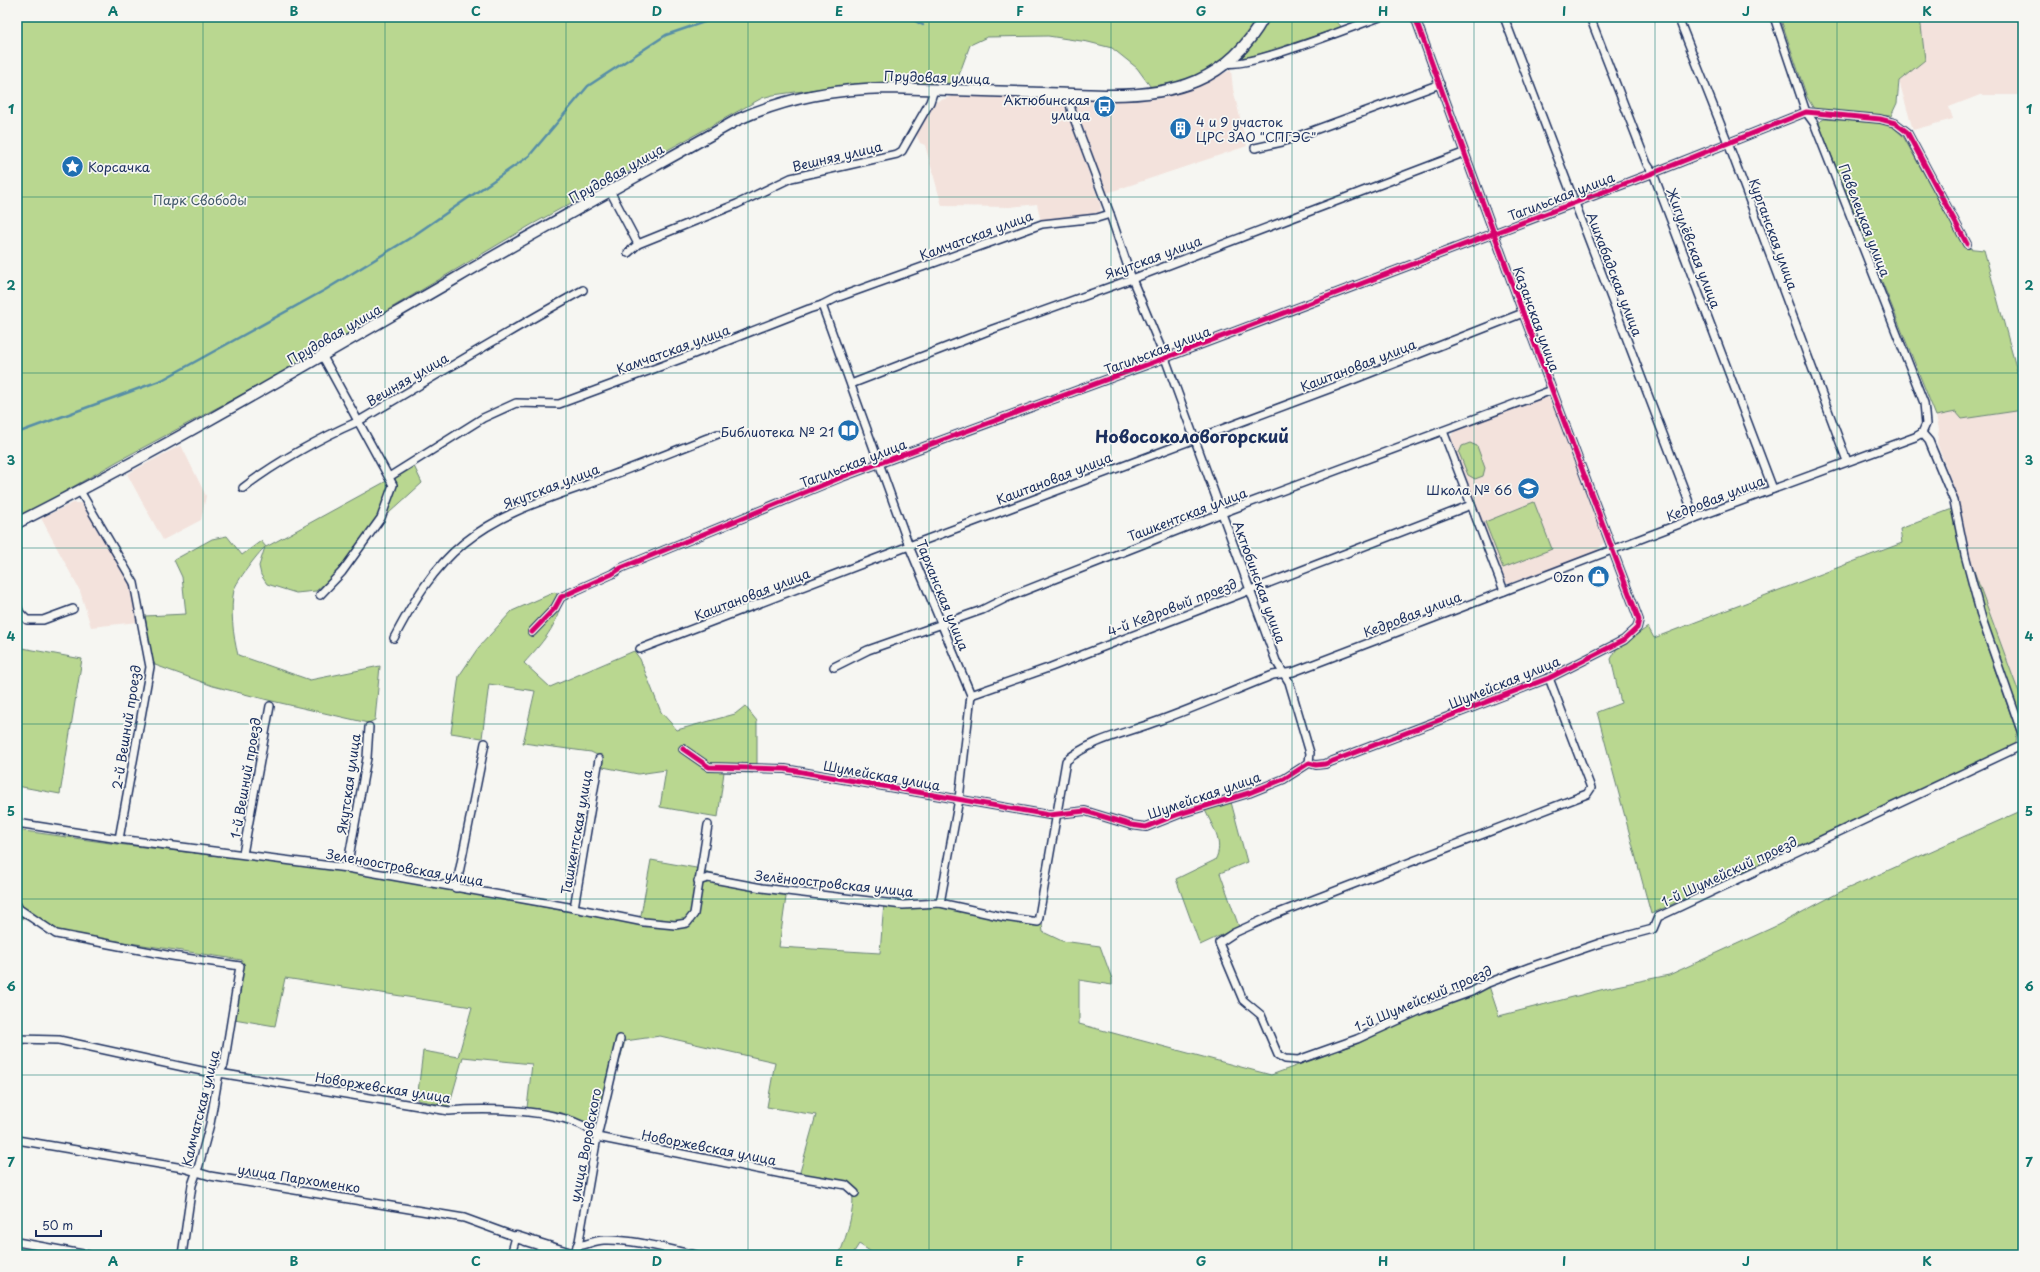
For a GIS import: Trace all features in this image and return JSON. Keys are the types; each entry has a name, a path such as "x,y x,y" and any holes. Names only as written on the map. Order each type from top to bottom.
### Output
{"main road":[{"name":"Прудовая улица","path":"17,523 80,491 739,119 768,106 806,96 854,89 889,88 1133,96 1162,92 1190,84 1226,63 1240,52 1264,17"},
{"name":"улица Пархоменко","path":"516,1237 575,1252"}],"street":[{"path":"1226,63 1239,64 1380,17"},
{"name":"Казанская улица","path":"1415,17 1440,84 1463,153 1607,540 1613,550 1639,620 1637,628"},
{"name":"Ашхабадская улица","path":"1504,17 1695,518"},
{"name":"Жигулёвская улица","path":"1590,17 1647,164 1652,173 1772,489"},
{"name":"Курганская улица","path":"1678,17 1728,144 1847,461"},
{"name":"Павелецкая улица","path":"1774,17 1806,112 1814,123 1924,403 1926,424 1922,432"},
{"path":"1254,148 1282,142 1440,84"},
{"name":"Вешняя улица","path":"628,253 638,244 736,204 791,178 897,154 902,151 930,102 934,90"},
{"name":"Актюбинская улица","path":"1068,94 1072,113 1110,214 1132,279 1166,358 1276,661 1289,682 1310,753 1309,763"},
{"path":"1806,112 1880,119 1895,123 1907,132 1967,244"},
{"name":"Тагильская улица","path":"532,632 555,608 561,596 612,574 621,568 830,482 1166,358 1494,234 1728,144 1806,112"},
{"name":"Якутская улица","path":"850,384 992,329 1132,279 1463,153"},
{"path":"610,191 638,244"},
{"name":"Камчатская улица","path":"389,477 483,418 516,403 559,404 693,354 809,308 822,305 836,298 1042,224 1097,218 1110,214"},
{"name":"Вешняя улица","path":"243,488 258,476 340,429 357,422 485,348 514,328 583,290"},
{"name":"Тарханская улица","path":"822,305 850,384 881,464 909,546 971,695 959,799 940,904"},
{"name":"Каштановая улица","path":"640,649 1195,438 1337,386 1523,314"},
{"path":"320,594 342,572 381,518 393,485 357,422 322,355"},
{"name":"Ташкентская улица","path":"834,667 868,650 982,610 1006,598 1222,513 1552,390"},
{"path":"1443,431 1504,591"},
{"path":"1922,432 1929,441 1954,501 1965,555 1982,619 2023,736"},
{"name":"Кедровая улица","path":"1038,922 1066,761 1089,745 1158,721 1273,675 1300,670 1695,518 1915,437 1922,432"},
{"name":"Якутская улица","path":"394,638 418,594 435,572 463,544 493,522 540,500 585,485 718,434"},
{"name":"2-й Вешний проезд","path":"80,491 134,583 150,667 119,839"},
{"name":"4-й Кедровый проезд","path":"971,695 1051,667 1470,504"},
{"path":"17,606 27,620 43,620 74,609"},
{"name":"Шумейская улица","path":"683,749 709,767 785,769 1049,815 1085,811 1131,825 1146,827 1179,814 1249,793 1284,779 1309,763 1316,765 1325,764 1549,678 1624,640 1637,628"},
{"name":"Шумейская улица","path":"1286,1059 1278,1055 1261,1015 1243,1000 1219,943 1234,933 1276,914 1587,794 1591,788 1549,678"},
{"name":"1-й Вешний проезд","path":"243,854 270,706"},
{"name":"Якутская улица","path":"347,868 367,758 369,727"},
{"path":"456,888 485,743"},
{"name":"1-й Шумейский проезд","path":"1286,1059 1298,1060 1357,1039 1421,1010 1471,992 1488,983 1530,967 1600,943 1653,929 1658,917 2023,745"},
{"name":"Ташкентская улица","path":"574,908 599,759"},
{"name":"Зеленоостровская улица","path":"17,823 119,839 347,868 574,908 644,922 675,925 687,923 694,914 698,880 708,825"},
{"name":"Зелёноостровская улица","path":"698,880 708,878 762,888 903,905 940,904 1004,917 1038,922"},
{"name":"Камчатская улица","path":"17,905 19,909 56,934 172,956 240,966 224,1065 219,1073 210,1124 192,1186 182,1255"},
{"name":"Новоржевская улица","path":"17,1039 58,1040 211,1073 219,1073 449,1111 481,1109 563,1118 591,1129 597,1137 787,1175 846,1185 855,1193"},
{"name":"улица Воровского","path":"575,1252 597,1137 620,1039"},
{"name":"улица Пархоменко","path":"17,1140 183,1168 196,1173 464,1218 516,1237"},
{"path":"511,1255 516,1237"},
{"name":"улица Пархоменко","path":"575,1252 587,1245 602,1240 617,1240 696,1255"},
{"path":"17,1242 88,1255"}],"shaded area":[{"path":"1920,17 2023,17 2023,95 1980,95 1949,107 1953,119 1913,130 1899,81 1925,59"},
{"path":"1231,70 1233,89 1247,146 1107,193 1076,111 1078,103 1084,100 1134,101 1163,98 1190,89"},
{"path":"953,96 1049,97 1057,99 1065,107 1101,206 1100,213 1095,216 1041,222 1037,204 1010,207 942,206 925,145 920,143 915,132 935,102"},
{"name":"Школа № 66","path":"1542,397 1552,399 1605,541 1597,551 1508,584 1504,581 1450,438 1454,431"},
{"path":"2023,410 2023,704 1970,560 1959,502 1937,443 1939,429 1936,416 1957,412 1962,419"},
{"path":"181,445 206,496 201,520 163,540 127,474"},
{"path":"73,503 81,503 86,510 131,585 138,622 91,627 80,591 41,518"}],"green space":[{"name":"Парк Свободы","path":"17,17 1259,17 1235,50 1201,75 1153,90 1137,68 1112,48 1088,42 1048,36 987,37 970,45 956,83 855,84 773,95 762,98 531,225 278,375 118,461 17,519"},
{"path":"1269,17 1331,17 1342,27 1235,62 1255,39"},
{"path":"1780,17 1836,17 1847,21 1856,17 1920,17 1925,60 1899,81 1897,103 1891,116 1824,112 1814,109 1807,97"},
{"path":"1824,119 1880,123 1892,126 1903,136 1965,248 1984,250 2023,393 2023,410 1962,419 1956,412 1936,416 1820,127 1819,122"},
{"path":"1470,443 1477,446 1485,468 1483,476 1475,479 1468,475 1459,453 1462,446"},
{"path":"414,466 422,483 389,513 379,514 341,569 316,591 296,593 267,584 261,575 259,566 265,547 253,561 234,590 232,605 233,622 238,655 310,680 380,666 375,720 368,723 272,701 213,686 155,665 151,656 145,616 186,614 182,577 174,560 212,539 227,536 242,555 261,541 266,547"},
{"path":"1534,502 1552,549 1503,568 1485,522"},
{"path":"1952,509 1961,555 1978,621 2017,733 2016,744 2007,751 1651,914 1597,712 1621,703 1611,659 1617,648 1648,627 1654,638 1902,543 1900,529"},
{"path":"1970,560 2023,704 2023,727 1984,617"},
{"path":"555,592 561,599 557,617 548,634 524,663 550,687 634,651 640,659 661,712 677,730 735,714 745,706 757,721 757,764 753,773 724,772 718,817 660,807 666,770 638,774 603,767 601,757 591,752 523,743 535,691 489,684 482,738 451,733 459,676 478,648 512,611"},
{"path":"17,647 82,659 60,794 17,786"},
{"path":"1231,802 1247,862 1220,873 1239,927 1200,945 1176,879 1215,860 1218,854 1218,841 1214,828 1205,810"},
{"path":"2023,810 2023,1255 876,1255 859,1244 852,1255 839,1255 852,1213 853,1196 851,1191 846,1187 798,1179 816,1115 767,1107 775,1062 660,1036 625,1041 601,1129 593,1123 527,1108 532,1064 463,1057 449,1106 417,1100 423,1051 458,1057 472,1007 285,978 275,1026 234,1019 242,960 57,932 17,916 17,830 117,844 348,871 631,923 641,915 651,860 696,868 708,873 787,890 779,947 880,953 884,903 935,903 1042,924 1043,932 1062,941 1100,946 1112,979 1112,985 1079,980 1079,1024 1271,1075 1359,1043 1423,1012 1489,986 1499,1016 1616,986 1669,975 1774,927 1842,891"}],"waterway":[{"path":"17,433 162,380 325,290 410,238 529,156 588,86 666,35 719,17"},
{"path":"907,17 923,25"}],"cycle path":[{"path":"683,749 709,767 785,769 1049,815 1085,811 1131,825 1146,827 1179,814 1249,793 1284,779 1309,763 1316,765 1325,764 1549,678 1624,640 1637,628 1639,620 1523,313 1415,17"},
{"path":"532,632 555,608 561,597 612,574 621,568 842,477 1165,358 1653,173 1806,112 1880,119 1895,123 1907,132 1967,244"}],"place":[{"name":"Актюбинская улица","path":"1105,106"},
{"name":"4 и 9 участок ЦРС ЗАО \"СПГЭС\"","path":"1181,128"},
{"name":"Корсачка","path":"73,166"},
{"name":"Библиотека № 21","path":"849,431"},
{"name":"Школа № 66","path":"1528,489"},
{"name":"Ozon","path":"1599,576"}],"district":[{"name":"Новосоколовогорский","path":"1192,436"}]}
